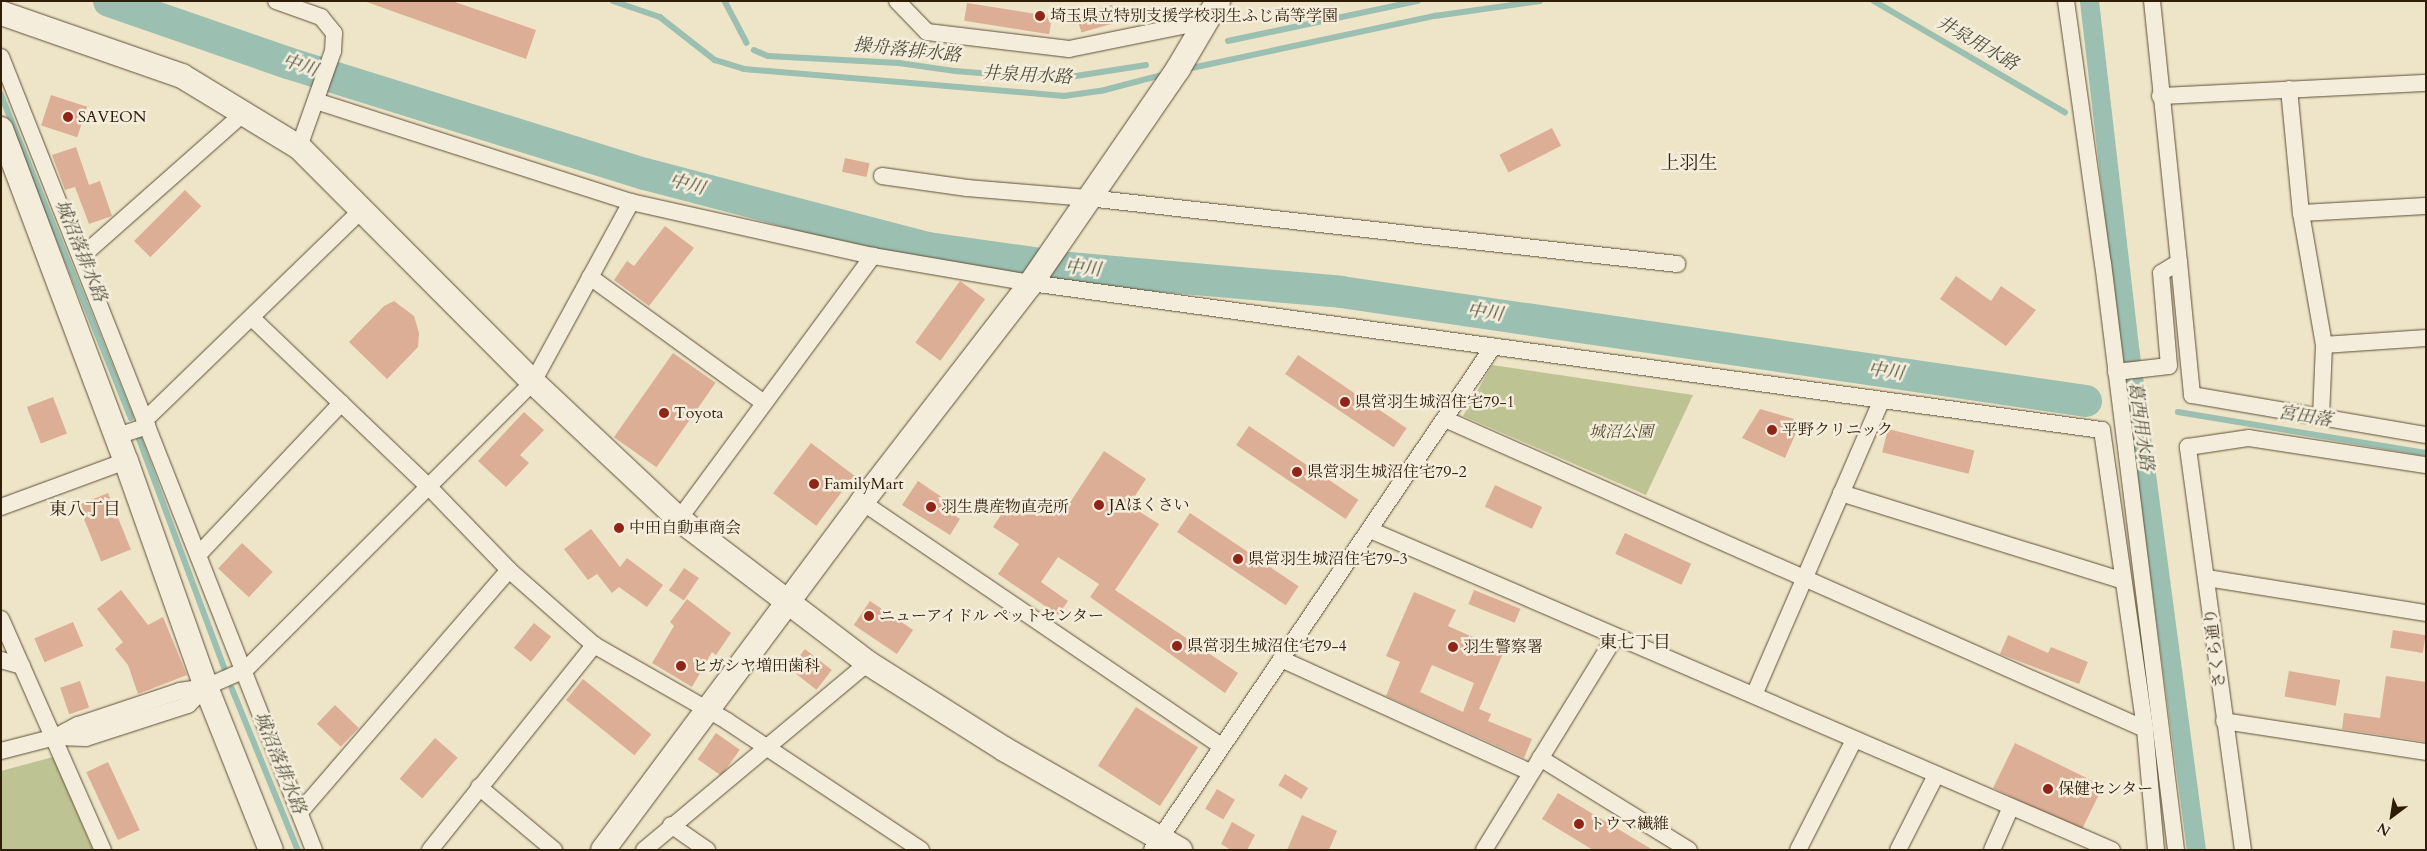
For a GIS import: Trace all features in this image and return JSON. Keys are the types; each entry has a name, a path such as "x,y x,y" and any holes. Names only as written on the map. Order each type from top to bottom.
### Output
{"street":[{"path":"276,1 321,16 328,22 334,33 333,51 299,147"},
{"path":"897,1 927,32 1069,49 1212,11"},
{"path":"2066,1 2116,372 2176,850"},
{"path":"2152,1 2160,96 2192,395 2426,435"},
{"path":"603,850 862,502 1031,283 1178,70 1212,11"},
{"path":"2,16 182,76 299,147 363,209 533,382 679,519 868,663 1156,844 1180,850"},
{"path":"1,57 245,670 314,850"},
{"path":"2160,96 2426,83"},
{"path":"2289,89 2301,213 2324,345 2321,418"},
{"path":"318,94 631,202 873,256 1031,283 1881,402 2102,430 2145,729 2156,850"},
{"path":"81,257 244,113"},
{"path":"1,129 117,436 206,687 271,850"},
{"path":"882,176 967,188 1088,198 1677,264"},
{"path":"1,751 54,737 86,738 188,705 206,687 245,670 533,382 631,202"},
{"path":"2301,213 2426,206"},
{"path":"117,436 146,423 363,209"},
{"path":"679,519 873,256"},
{"path":"2116,372 2170,366 2161,273 2179,262"},
{"path":"590,277 764,403"},
{"path":"252,318 428,486 509,570 594,645 705,711 727,721 921,850"},
{"path":"2324,345 2426,338"},
{"path":"1156,844 1221,746 1447,420 1493,348"},
{"path":"1754,695 1881,402"},
{"path":"198,555 341,403"},
{"path":"1447,420 2145,729"},
{"name":"さくら通り","path":"2243,850 2188,447 2249,438 2426,465"},
{"path":"1,507 126,461"},
{"path":"1841,493 2123,581"},
{"path":"862,502 1221,746"},
{"path":"1370,530 1615,637 1754,695 2011,808 2090,846 2112,850"},
{"path":"300,812 509,570"},
{"path":"2207,578 2426,613"},
{"path":"1,620 103,850"},
{"path":"1484,850 1530,772 1615,637"},
{"path":"430,850 594,645"},
{"path":"1281,659 1530,772"},
{"path":"1,660 22,666"},
{"path":"644,850 671,825 868,663"},
{"path":"2224,720 2426,752"},
{"path":"1798,850 1854,740"},
{"path":"1540,758 1689,850"},
{"path":"1898,850 1936,775"},
{"path":"479,787 554,850"},
{"path":"1992,850 2011,808"},
{"path":"671,825 707,850"}],"green space":[{"name":"城沼公園","path":"1492,365 1693,395 1646,495 1463,416"},
{"path":"53,757 93,850 1,850 1,771"}],"building":[{"path":"364,1 452,1 536,30 526,59"},
{"path":"967,3 1052,16 1049,34 964,21"},
{"path":"1112,5 1117,22 1081,33 1076,15"},
{"path":"51,95 87,107 77,137 41,125"},
{"path":"1552,128 1561,146 1509,173 1499,155"},
{"path":"76,147 89,185 100,181 112,216 89,224 75,187 65,190 52,155"},
{"path":"845,158 869,163 867,177 842,172"},
{"path":"185,190 201,206 150,257 134,241"},
{"path":"665,226 694,248 649,306 614,280 627,261 634,266"},
{"path":"1956,276 1991,301 2001,286 2036,310 2006,346 1940,299"},
{"path":"960,281 985,299 940,361 915,342"},
{"path":"394,301 414,316 419,333 418,347 387,379 349,342 384,306"},
{"path":"673,353 716,383 657,467 614,437"},
{"name":"県営羽生城沼住宅79-1","path":"1298,355 1407,428 1394,447 1285,374"},
{"path":"53,397 67,433 41,443 27,407"},
{"name":"平野クリニック","path":"1760,409 1801,421 1785,458 1742,438"},
{"path":"524,412 544,430 520,455 529,463 506,487 478,461"},
{"name":"県営羽生城沼住宅79-2","path":"1249,426 1358,500 1346,519 1236,445"},
{"path":"1888,429 1974,451 1969,474 1882,452"},
{"name":"FamilyMart","path":"811,443 854,475 816,526 773,493"},
{"path":"1104,451 1146,479 1129,505 1159,524 1115,590 1238,673 1225,693 1090,597 1099,584 1058,557 1041,582 1068,601 1058,615 998,574 1019,544 993,527 1013,497 1042,516 1063,513"},
{"path":"918,481 952,504 948,511 960,519 950,535 902,505"},
{"path":"1495,485 1542,507 1532,529 1485,507"},
{"path":"108,493 131,550 101,562 78,505"},
{"name":"県営羽生城沼住宅79-3","path":"1190,513 1299,586 1286,605 1177,532"},
{"path":"591,529 620,567 627,558 663,585 647,607 619,587 612,593 597,574 588,580 564,549"},
{"path":"1625,533 1691,564 1681,585 1615,554"},
{"path":"242,543 273,572 249,597 218,569"},
{"path":"684,568 699,578 684,600 669,590"},
{"path":"121,590 148,625 163,617 187,675 138,694 128,665 115,649 123,642 97,609"},
{"path":"1474,590 1520,609 1515,623 1468,604"},
{"path":"1414,592 1456,610 1448,626 1504,651 1479,709 1491,714 1488,721 1532,739 1524,758 1386,696 1400,662 1386,656","holes":["1432,665 1474,683 1463,712 1420,692"]},
{"path":"687,599 731,633 716,655 712,652 692,687 652,663 674,626 670,622"},
{"path":"870,601 913,630 897,654 854,625"},
{"path":"73,622 83,646 44,662 34,638"},
{"path":"534,623 551,637 531,662 514,648"},
{"path":"2393,630 2426,635 2423,653 2390,648"},
{"path":"2008,635 2048,653 2051,647 2088,662 2079,684 2000,654"},
{"path":"805,649 832,670 816,690 790,669"},
{"path":"2289,671 2340,680 2336,706 2284,697"},
{"path":"2386,676 2426,682 2426,742 2342,729 2344,713 2380,718"},
{"path":"583,679 651,734 634,755 566,700"},
{"path":"80,681 89,707 69,714 60,688"},
{"path":"335,705 359,728 341,747 317,724"},
{"path":"1136,707 1198,747 1160,806 1098,766"},
{"path":"716,733 740,750 721,776 698,759"},
{"path":"435,738 458,758 422,798 400,779"},
{"name":"保健センター","path":"2015,743 2103,786 2081,831 1993,788"},
{"path":"108,762 140,830 118,840 86,772"},
{"path":"1285,774 1308,788 1301,799 1278,785"},
{"path":"1217,789 1235,800 1223,820 1205,809"},
{"name":"トウマ繊維","path":"1558,793 1653,850 1593,850 1542,819"},
{"path":"1302,815 1337,831 1329,850 1287,850"},
{"path":"1232,822 1255,835 1247,850 1231,850 1221,844"}],"waterway":[{"name":"中川","path":"109,1 288,63 645,174 928,248 1069,268 1341,292 2086,401"},
{"name":"井泉用水路","path":"613,1 660,17 715,60 744,69 1064,96 1101,91 1166,74"},
{"name":"操舟落排水路","path":"725,1 747,43"},
{"name":"操舟落排水路","path":"1228,41 1418,1"},
{"name":"井泉用水路","path":"1187,69 1435,16 1540,1"},
{"name":"井泉用水路","path":"1874,1 2065,112"},
{"name":"葛西用水路","path":"2089,1 2130,354 2196,850"},
{"name":"操舟落排水路","path":"754,50 768,56 899,63 955,71 1057,79 1146,65"},
{"name":"城沼落排水路","path":"1,94 131,418"},
{"name":"宮田落","path":"2178,412 2426,453"},
{"name":"城沼落排水路","path":"138,435 225,669"},
{"name":"城沼落排水路","path":"232,688 298,850"}],"place":[{"name":"埼玉県立特別支援学校羽生ふじ高等学園","path":"1040,16"},
{"name":"SAVEON","path":"68,117"},
{"name":"県営羽生城沼住宅79-1","path":"1345,402"},
{"name":"Toyota","path":"664,413"},
{"name":"平野クリニック","path":"1772,430"},
{"name":"県営羽生城沼住宅79-2","path":"1297,472"},
{"name":"FamilyMart","path":"814,484"},
{"name":"JAほくさい","path":"1099,505"},
{"name":"羽生農産物直売所","path":"931,507"},
{"name":"中田自動車商会","path":"619,528"},
{"name":"県営羽生城沼住宅79-3","path":"1238,559"},
{"name":"ニューアイドル ペットセンター","path":"869,616"},
{"name":"県営羽生城沼住宅79-4","path":"1177,646"},
{"name":"羽生警察署","path":"1453,647"},
{"name":"ヒガシヤ増田歯科","path":"681,666"},
{"name":"保健センター","path":"2048,789"},
{"name":"トウマ繊維","path":"1579,824"}],"district":[{"name":"上羽生","path":"1689,164"},
{"name":"東八丁目","path":"85,510"},
{"name":"東七丁目","path":"1635,643"}]}
